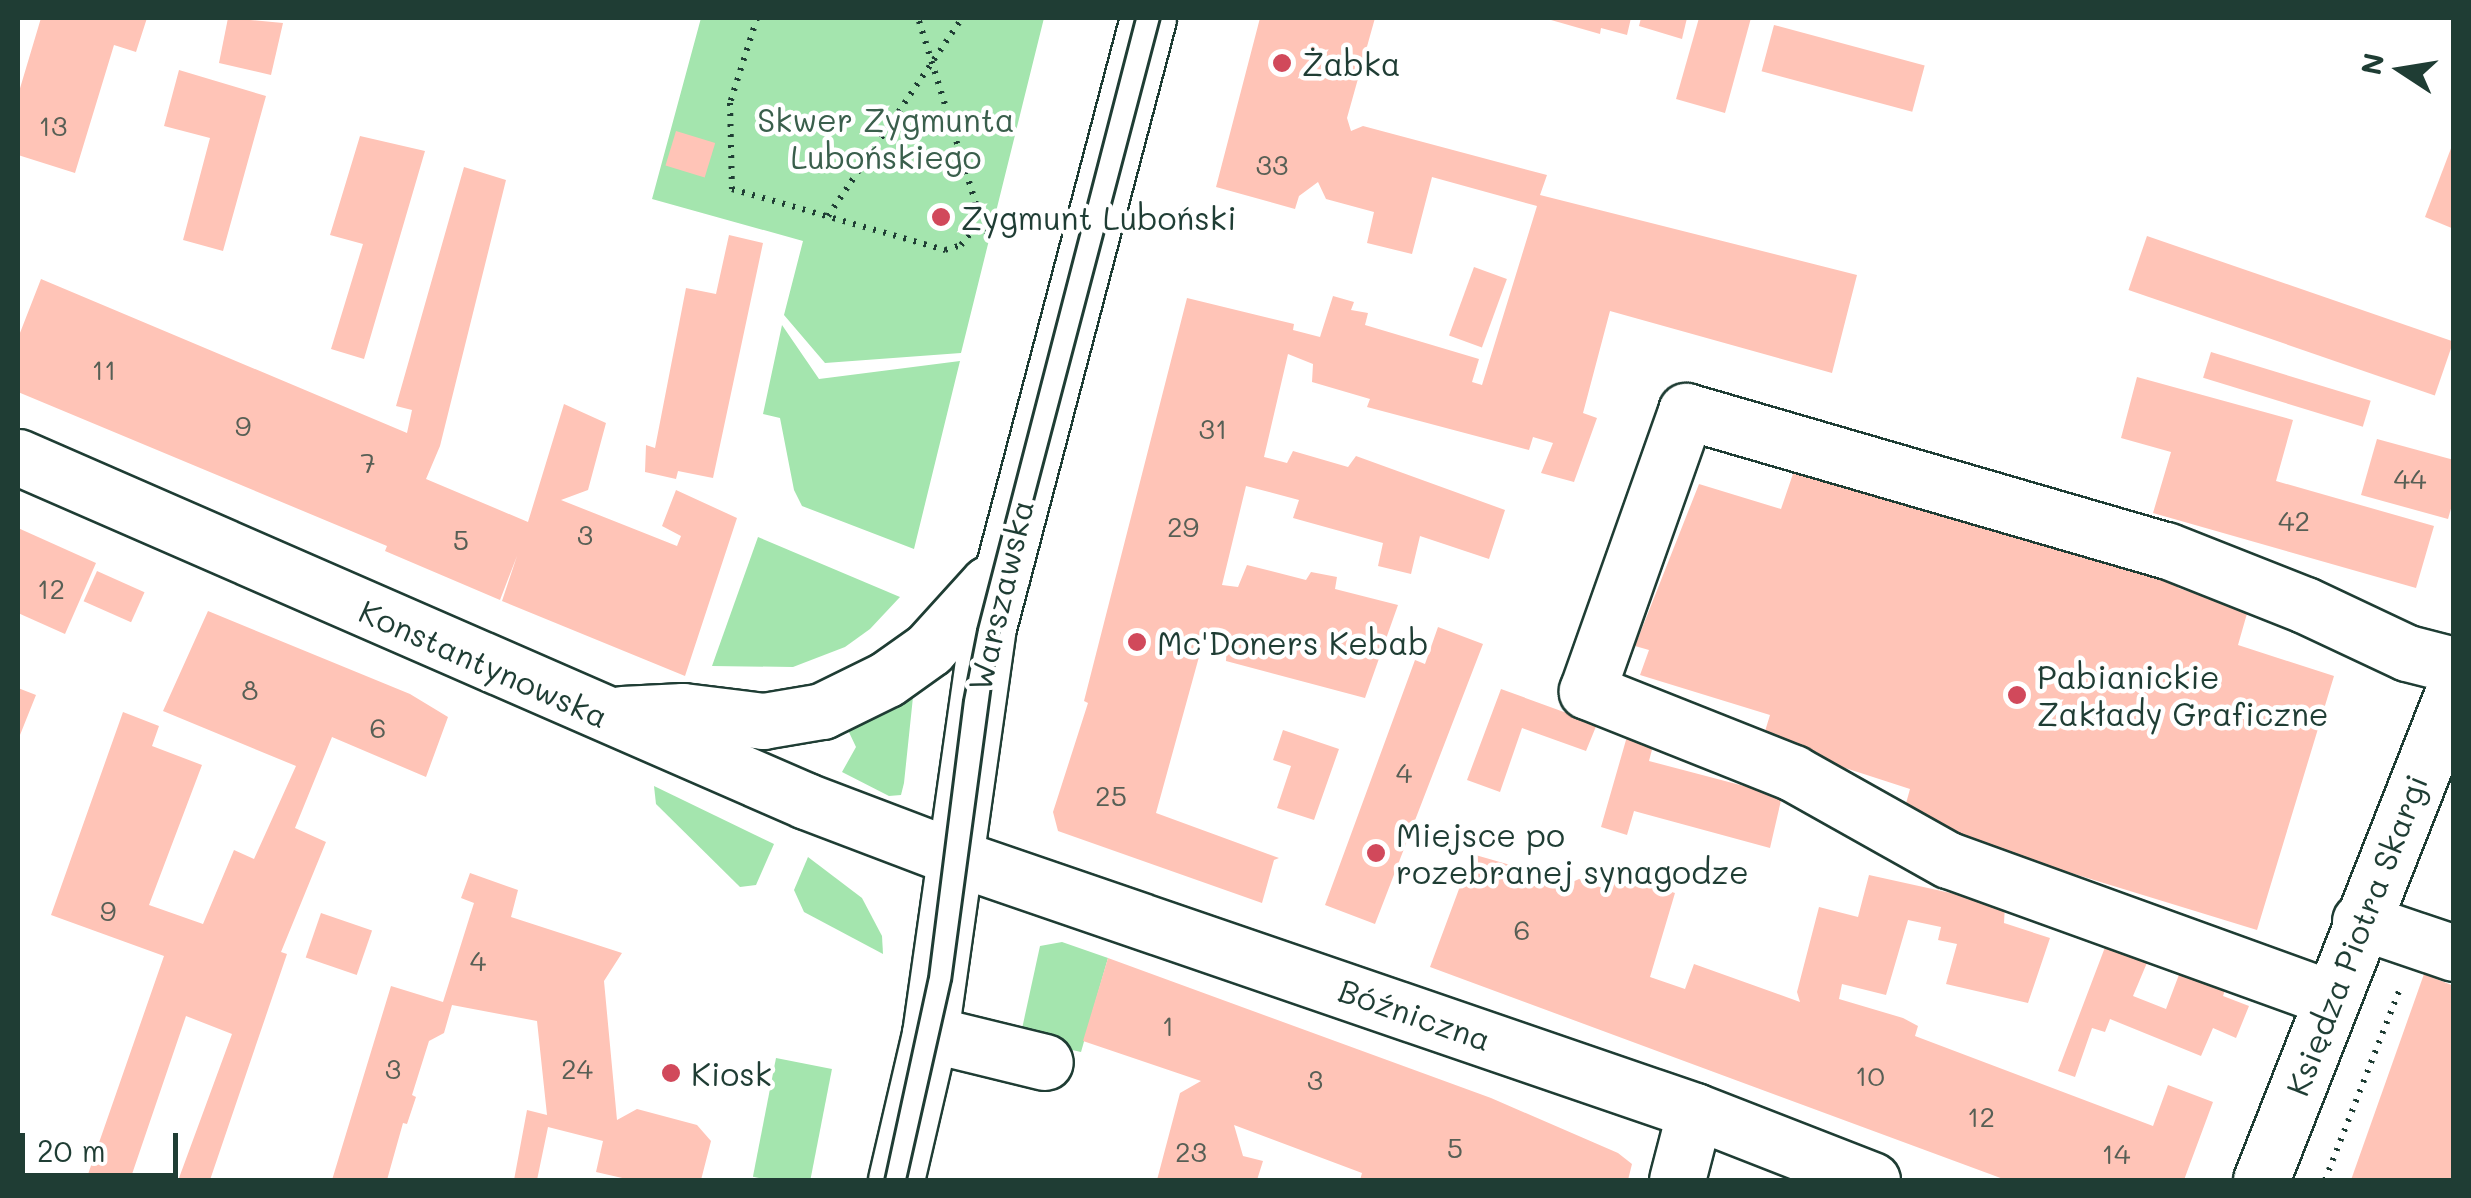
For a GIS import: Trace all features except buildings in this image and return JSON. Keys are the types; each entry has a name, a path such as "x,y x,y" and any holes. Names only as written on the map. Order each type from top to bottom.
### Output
{"street":[{"name":"Warszawska","path":"896,1180 930,1034 974,704 1002,576 1148,18"},
{"path":"2330,998 1948,860 1792,774 1587,691 1686,411 2166,550 2306,605 2407,652 2454,665"},
{"name":"Konstantynowska","path":"18,457 790,795 955,856"},
{"path":"604,715 683,711 763,721 822,711 887,679 929,648 988,584 1002,576"},
{"name":"Księdza Piotra Skargi","path":"2261,1180 2454,690"},
{"name":"Bóźniczna","path":"955,856 1695,1111 1872,1180"},
{"path":"2360,921 2436,948"},
{"path":"930,1034 1045,1062"},
{"path":"1678,1180 1695,1111"}],"path":[{"path":"757,18 730,103 732,189 945,250 962,246 975,228 976,204 918,18"},
{"path":"828,216 962,18"},
{"path":"975,228 994,234"},
{"path":"2325,1180 2436,948"}],"green space":[{"name":"Skwer Zygmunta Lubońskiego","path":"701,18 1044,18 961,353 825,363 784,315 803,241 652,199"},
{"path":"782,325 819,379 960,361 914,549 802,506 794,490 780,418 763,414"},
{"path":"758,537 900,597 870,629 845,647 793,667 712,666"},
{"path":"910,690 913,697 904,783 901,795 889,796 842,772 856,747 847,728"},
{"path":"654,786 774,844 756,885 740,887 656,804"},
{"path":"808,857 862,898 882,936 883,954 804,912 794,890"},
{"path":"1062,942 1108,958 1081,1052 1020,1038 1040,946"},
{"path":"776,1058 832,1069 810,1180 753,1177"}],"tram line":[{"path":"884,1180 928,977 963,700 977,629 1135,18"},
{"path":"906,1180 951,981 998,634 1160,18"}],"place":[{"name":"Żabka","path":"1282,63"},
{"name":"Zygmunt Luboński","path":"941,217"},
{"name":"Mc'Doners Kebab","path":"1137,642"},
{"name":"Pabianickie Zakłady Graficzne","path":"2017,695"},
{"name":"Miejsce po rozebranej synagodze","path":"1376,853"},
{"name":"Kiosk","path":"671,1073"}]}
